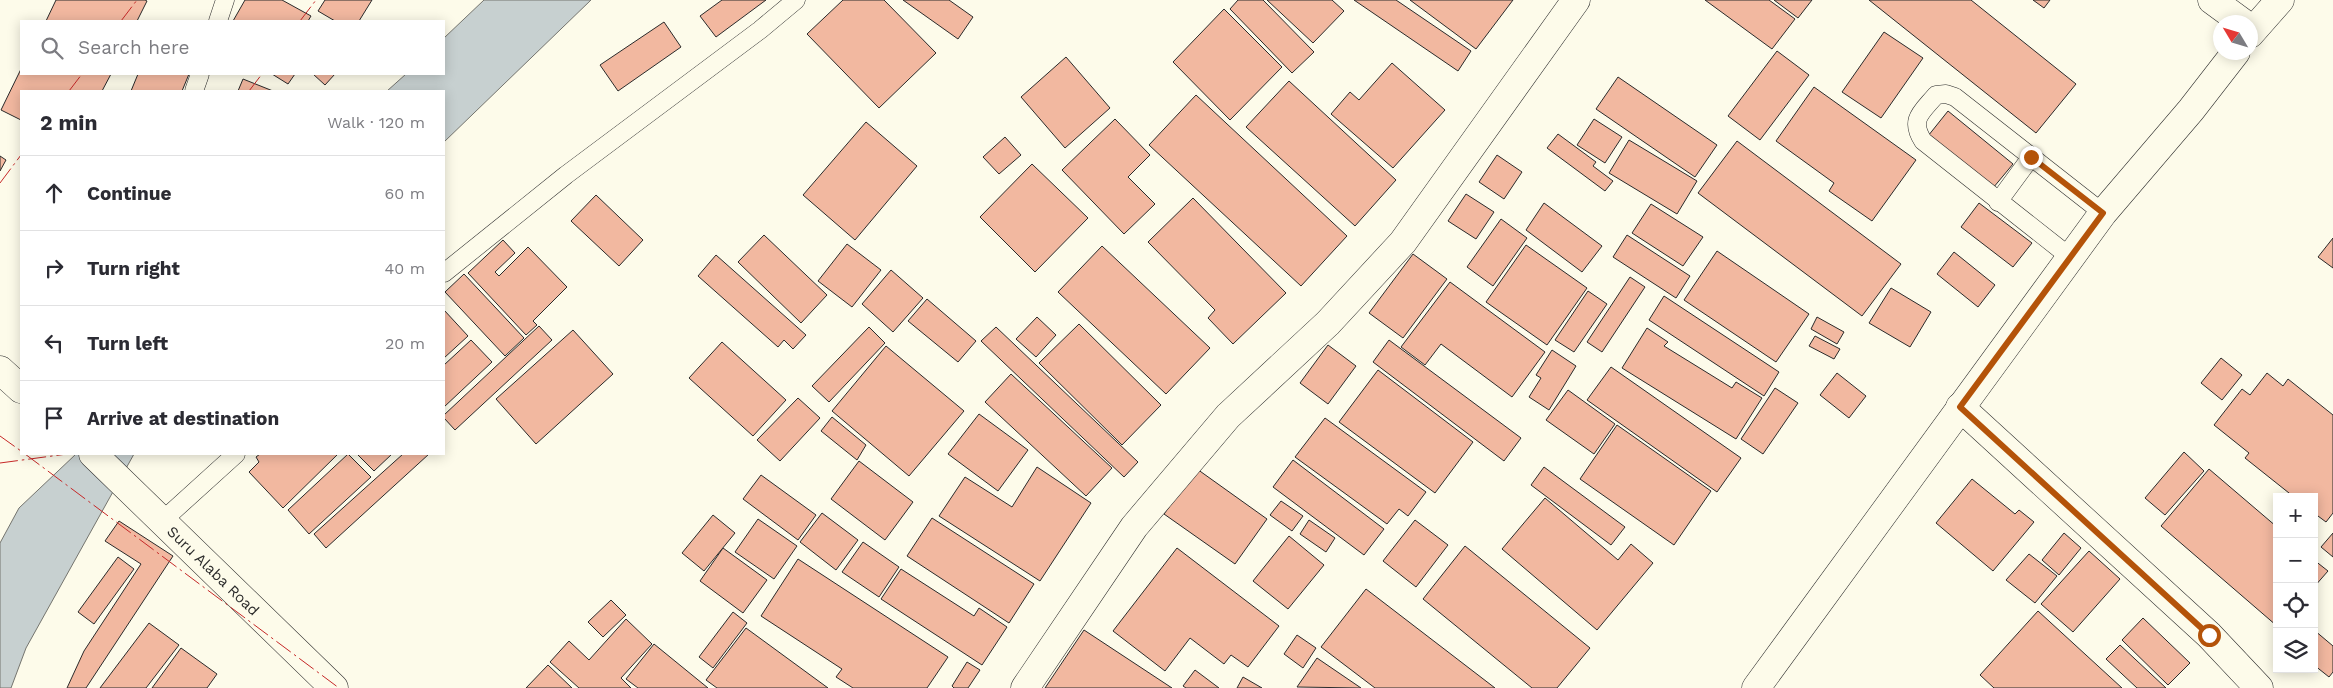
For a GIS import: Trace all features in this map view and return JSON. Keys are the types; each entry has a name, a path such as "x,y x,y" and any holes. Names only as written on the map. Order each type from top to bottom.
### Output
{"street":[{"path":"1025,688 1134,527 1228,416 1328,324 1403,242 1576,0"},
{"path":"2212,0 2231,15"},
{"path":"2258,21 2280,0"},
{"path":"1756,688 2103,213 2192,110 2230,60"},
{"path":"0,370 20,388"},
{"path":"1960,407 2209,635 2259,688"},
{"name":"Suru Alaba Road","path":"93,455 334,688"}],"lane":[{"path":"218,20 225,0"},
{"path":"445,272 566,175 760,30 796,0"},
{"path":"194,90 200,75"},
{"path":"2070,257 1923,141 1916,130 1917,118 1936,95 1946,94 1955,97 2103,213"},
{"path":"1998,202 2031,157"},
{"path":"161,522 235,455"}],"shaded area":[{"path":"484,0 591,0 445,141 445,90 388,90 405,75 445,75 445,37"},
{"path":"75,455 133,455 26,648 11,688 0,688 0,543 19,508"}],"building":[{"path":"56,0 147,1 138,20 46,20"},
{"path":"245,0 282,0 311,16 309,20 234,20"},
{"path":"325,0 372,0 360,20 333,20 318,11"},
{"path":"722,0 766,0 716,37 700,16"},
{"path":"843,0 884,0 936,53 879,108 807,34"},
{"path":"903,0 949,0 973,17 958,39"},
{"path":"1238,0 1263,0 1314,52 1292,73 1230,9"},
{"path":"1267,0 1332,0 1344,11 1313,43"},
{"path":"1354,0 1396,0 1471,51 1458,71"},
{"path":"1410,0 1513,0 1476,49"},
{"path":"1705,0 1769,0 1795,19 1772,49"},
{"path":"1774,0 1812,0 1798,18"},
{"path":"1869,0 1971,0 2076,84 2036,133"},
{"path":"2033,0 2050,0 2044,8"},
{"path":"1224,9 1282,67 1230,120 1173,62"},
{"path":"664,22 681,47 618,91 600,65"},
{"path":"1884,32 1923,58 1881,118 1842,92"},
{"path":"1777,51 1809,75 1760,140 1728,116"},
{"path":"1066,57 1110,108 1065,148 1021,97"},
{"path":"1392,63 1445,110 1393,168 1331,114 1350,92 1359,100"},
{"path":"20,71 20,75 110,75 103,90 20,90 20,120 1,110"},
{"path":"138,75 189,75 182,90 131,90"},
{"path":"274,75 294,75 288,84"},
{"path":"314,75 334,75 325,85"},
{"path":"1618,77 1717,145 1695,177 1596,109"},
{"path":"243,79 270,90 238,90"},
{"path":"1289,81 1396,180 1355,226 1246,127"},
{"path":"1814,87 1916,160 1872,221 1829,191 1834,183 1776,141"},
{"path":"1196,95 1347,236 1301,286 1149,145"},
{"path":"1948,111 2013,164 1993,188 1928,136"},
{"path":"1115,119 1150,155 1128,177 1155,204 1124,234 1062,170"},
{"path":"1594,119 1622,137 1605,163 1577,145"},
{"path":"866,122 917,166 855,240 803,195"},
{"path":"1558,134 1596,162 1593,166 1613,181 1605,191 1547,148"},
{"path":"1005,137 1021,155 999,174 983,157"},
{"path":"1629,140 1697,181 1677,214 1609,173"},
{"path":"1737,141 1901,264 1862,316 1698,193"},
{"path":"1497,155 1522,172 1504,199 1479,182"},
{"path":"0,156 6,160 0,171"},
{"path":"1032,164 1088,218 1035,272 980,217"},
{"path":"1466,194 1494,212 1476,239 1448,221"},
{"path":"596,195 643,240 619,266 571,221"},
{"path":"1193,198 1286,293 1233,344 1208,318 1215,310 1148,242"},
{"path":"1544,203 1602,246 1582,272 1526,230"},
{"path":"1979,203 2032,243 2013,267 1961,227"},
{"path":"1651,204 1703,237 1683,266 1632,233"},
{"path":"1501,219 1527,238 1493,286 1467,267"},
{"path":"764,235 827,295 801,323 738,262"},
{"path":"1627,235 1690,276 1676,298 1613,257"},
{"path":"2333,238 2333,268 2318,257"},
{"path":"503,240 515,253 495,272 499,276 528,247 567,287 533,321 537,325 526,335 468,273"},
{"path":"847,244 881,270 852,307 818,281"},
{"path":"1526,245 1587,288 1547,345 1486,302"},
{"path":"1102,246 1210,348 1166,394 1058,292"},
{"path":"1717,251 1809,314 1776,362 1684,300"},
{"path":"1954,252 1995,285 1978,307 1937,274"},
{"path":"1413,254 1447,279 1403,338 1369,313"},
{"path":"716,255 806,335 793,349 784,340 778,347 698,276"},
{"path":"891,270 923,298 893,332 862,304"},
{"path":"464,274 524,338 505,356 445,292"},
{"path":"1630,277 1645,287 1602,352 1587,342"},
{"path":"1450,282 1545,352 1512,397 1441,344 1425,365 1401,347"},
{"path":"1891,288 1931,312 1910,347 1869,323"},
{"path":"1588,291 1607,304 1574,352 1555,340"},
{"path":"1664,296 1779,372 1764,396 1649,320"},
{"path":"927,299 976,341 958,362 908,321"},
{"path":"445,311 468,336 445,357"},
{"path":"1037,317 1056,335 1036,357 1016,339"},
{"path":"1817,317 1844,332 1837,344 1811,329"},
{"path":"1079,324 1161,405 1122,445 1039,363"},
{"path":"539,326 552,340 455,430 445,419 445,414"},
{"path":"869,327 885,343 829,402 812,386"},
{"path":"996,327 1138,462 1124,477 981,341"},
{"path":"1647,328 1668,342 1664,346 1732,388 1736,382 1762,398 1736,439 1622,368"},
{"path":"573,330 613,374 536,444 496,399"},
{"path":"1815,336 1840,349 1834,359 1809,346"},
{"path":"471,340 492,362 445,406 445,364"},
{"path":"1389,340 1521,438 1504,461 1373,362"},
{"path":"722,342 786,400 753,436 689,378"},
{"path":"1328,345 1356,366 1328,404 1300,383"},
{"path":"886,346 964,411 909,476 832,411"},
{"path":"1552,350 1576,366 1549,410 1529,397 1541,378 1536,375"},
{"path":"2221,358 2242,375 2222,400 2201,383"},
{"path":"1611,367 1741,458 1717,492 1587,400"},
{"path":"1378,370 1473,442 1435,493 1339,422"},
{"path":"1837,373 1866,396 1849,418 1820,395"},
{"path":"2267,373 2283,386 2288,379 2333,415 2333,513 2326,522 2318,516 2318,493 2289,493 2245,458 2249,453 2214,425 2242,389 2250,395"},
{"path":"1011,374 1112,468 1086,496 985,402"},
{"path":"1775,388 1798,403 1763,454 1741,439"},
{"path":"1568,390 1615,424 1594,454 1546,420"},
{"path":"798,398 820,418 780,461 757,440"},
{"path":"979,414 1028,450 998,491 948,454"},
{"path":"832,417 866,445 857,460 821,431"},
{"path":"1325,418 1426,492 1408,516 1399,509 1387,524 1295,457"},
{"path":"1617,425 1711,491 1674,545 1580,479"},
{"path":"2184,452 2204,471 2165,515 2145,498"},
{"path":"259,455 337,455 283,508 249,472 259,462 256,457"},
{"path":"347,455 371,477 309,534 288,510"},
{"path":"358,455 391,455 374,471"},
{"path":"402,455 428,455 326,548 314,534"},
{"path":"1293,460 1384,529 1364,555 1273,487"},
{"path":"859,461 913,502 885,540 831,499"},
{"path":"1037,467 1091,503 1040,581 939,516 965,477 1012,507"},
{"path":"1544,467 1625,527 1611,545 1531,485"},
{"path":"1197,469 1267,519 1235,564 1164,514"},
{"path":"2209,469 2273,524 2273,623 2161,526"},
{"path":"761,475 816,515 798,540 743,499"},
{"path":"1972,479 2015,514 2019,510 2034,522 1993,571 1936,523"},
{"path":"1545,498 1618,560 1631,544 1653,563 1597,630 1502,549"},
{"path":"1281,501 1303,516 1292,531 1270,515"},
{"path":"822,513 858,540 836,570 800,542"},
{"path":"713,515 735,533 704,571 682,553"},
{"path":"932,518 1034,584 1009,623 907,556"},
{"path":"758,519 797,546 774,579 735,552"},
{"path":"1309,520 1335,538 1326,552 1300,534"},
{"path":"1415,520 1448,545 1416,587 1383,561"},
{"path":"119,521 173,556 86,688 67,688 84,651 141,564 105,541"},
{"path":"2064,533 2081,548 2059,575 2042,560"},
{"path":"2333,533 2333,557 2321,547"},
{"path":"1289,536 1324,565 1288,609 1253,581"},
{"path":"863,542 899,567 879,597 842,572"},
{"path":"1465,546 1590,648 1557,688 1532,688 1423,599"},
{"path":"723,548 767,580 743,613 700,581"},
{"path":"1177,548 1279,626 1248,667 1231,655 1224,664 1190,638 1165,671 1113,631"},
{"path":"2089,551 2120,579 2073,632 2041,604"},
{"path":"2029,554 2057,576 2035,603 2006,580"},
{"path":"118,557 134,569 94,624 78,612"},
{"path":"798,559 948,657 927,688 853,688 836,677 842,669 761,616"},
{"path":"2318,563 2328,571 2318,582"},
{"path":"901,569 974,616 979,608 1007,627 982,665 881,599"},
{"path":"1366,589 1495,688 1375,688 1321,647"},
{"path":"611,600 626,615 603,637 588,622"},
{"path":"2038,611 2122,688 1994,688 1980,675"},
{"path":"733,612 747,623 713,668 699,657"},
{"path":"2143,618 2190,663 2168,685 2122,640"},
{"path":"626,619 652,644 621,678 631,688 579,688 550,662 569,641 589,660"},
{"path":"149,623 179,645 146,688 100,688"},
{"path":"746,628 828,688 717,688 706,680"},
{"path":"1084,630 1172,688 1045,688"},
{"path":"2318,633 2333,646 2333,672 2329,677 2318,668"},
{"path":"1297,635 1316,648 1303,668 1284,654"},
{"path":"654,644 708,688 638,688 626,679"},
{"path":"2120,645 2166,688 2137,688 2106,659"},
{"path":"181,648 217,674 207,688 152,688"},
{"path":"1317,658 1361,688 1297,687"},
{"path":"967,662 980,670 968,688 954,688 952,686"},
{"path":"548,665 572,688 526,688"},
{"path":"1195,670 1219,688 1186,688 1183,686"},
{"path":"1243,677 1262,688 1237,688"}],"power":[{"path":"122,20 137,0"},
{"path":"301,20 316,0"},
{"path":"70,90 81,75"},
{"path":"250,90 261,75"},
{"path":"0,183 20,156"},
{"path":"0,436 20,450"},
{"path":"26,455 339,688"},
{"path":"0,463 60,455"}],"route":[{"path":"2031,157 2103,213 2070,257 2056,280 1960,407 2209,635"}]}
